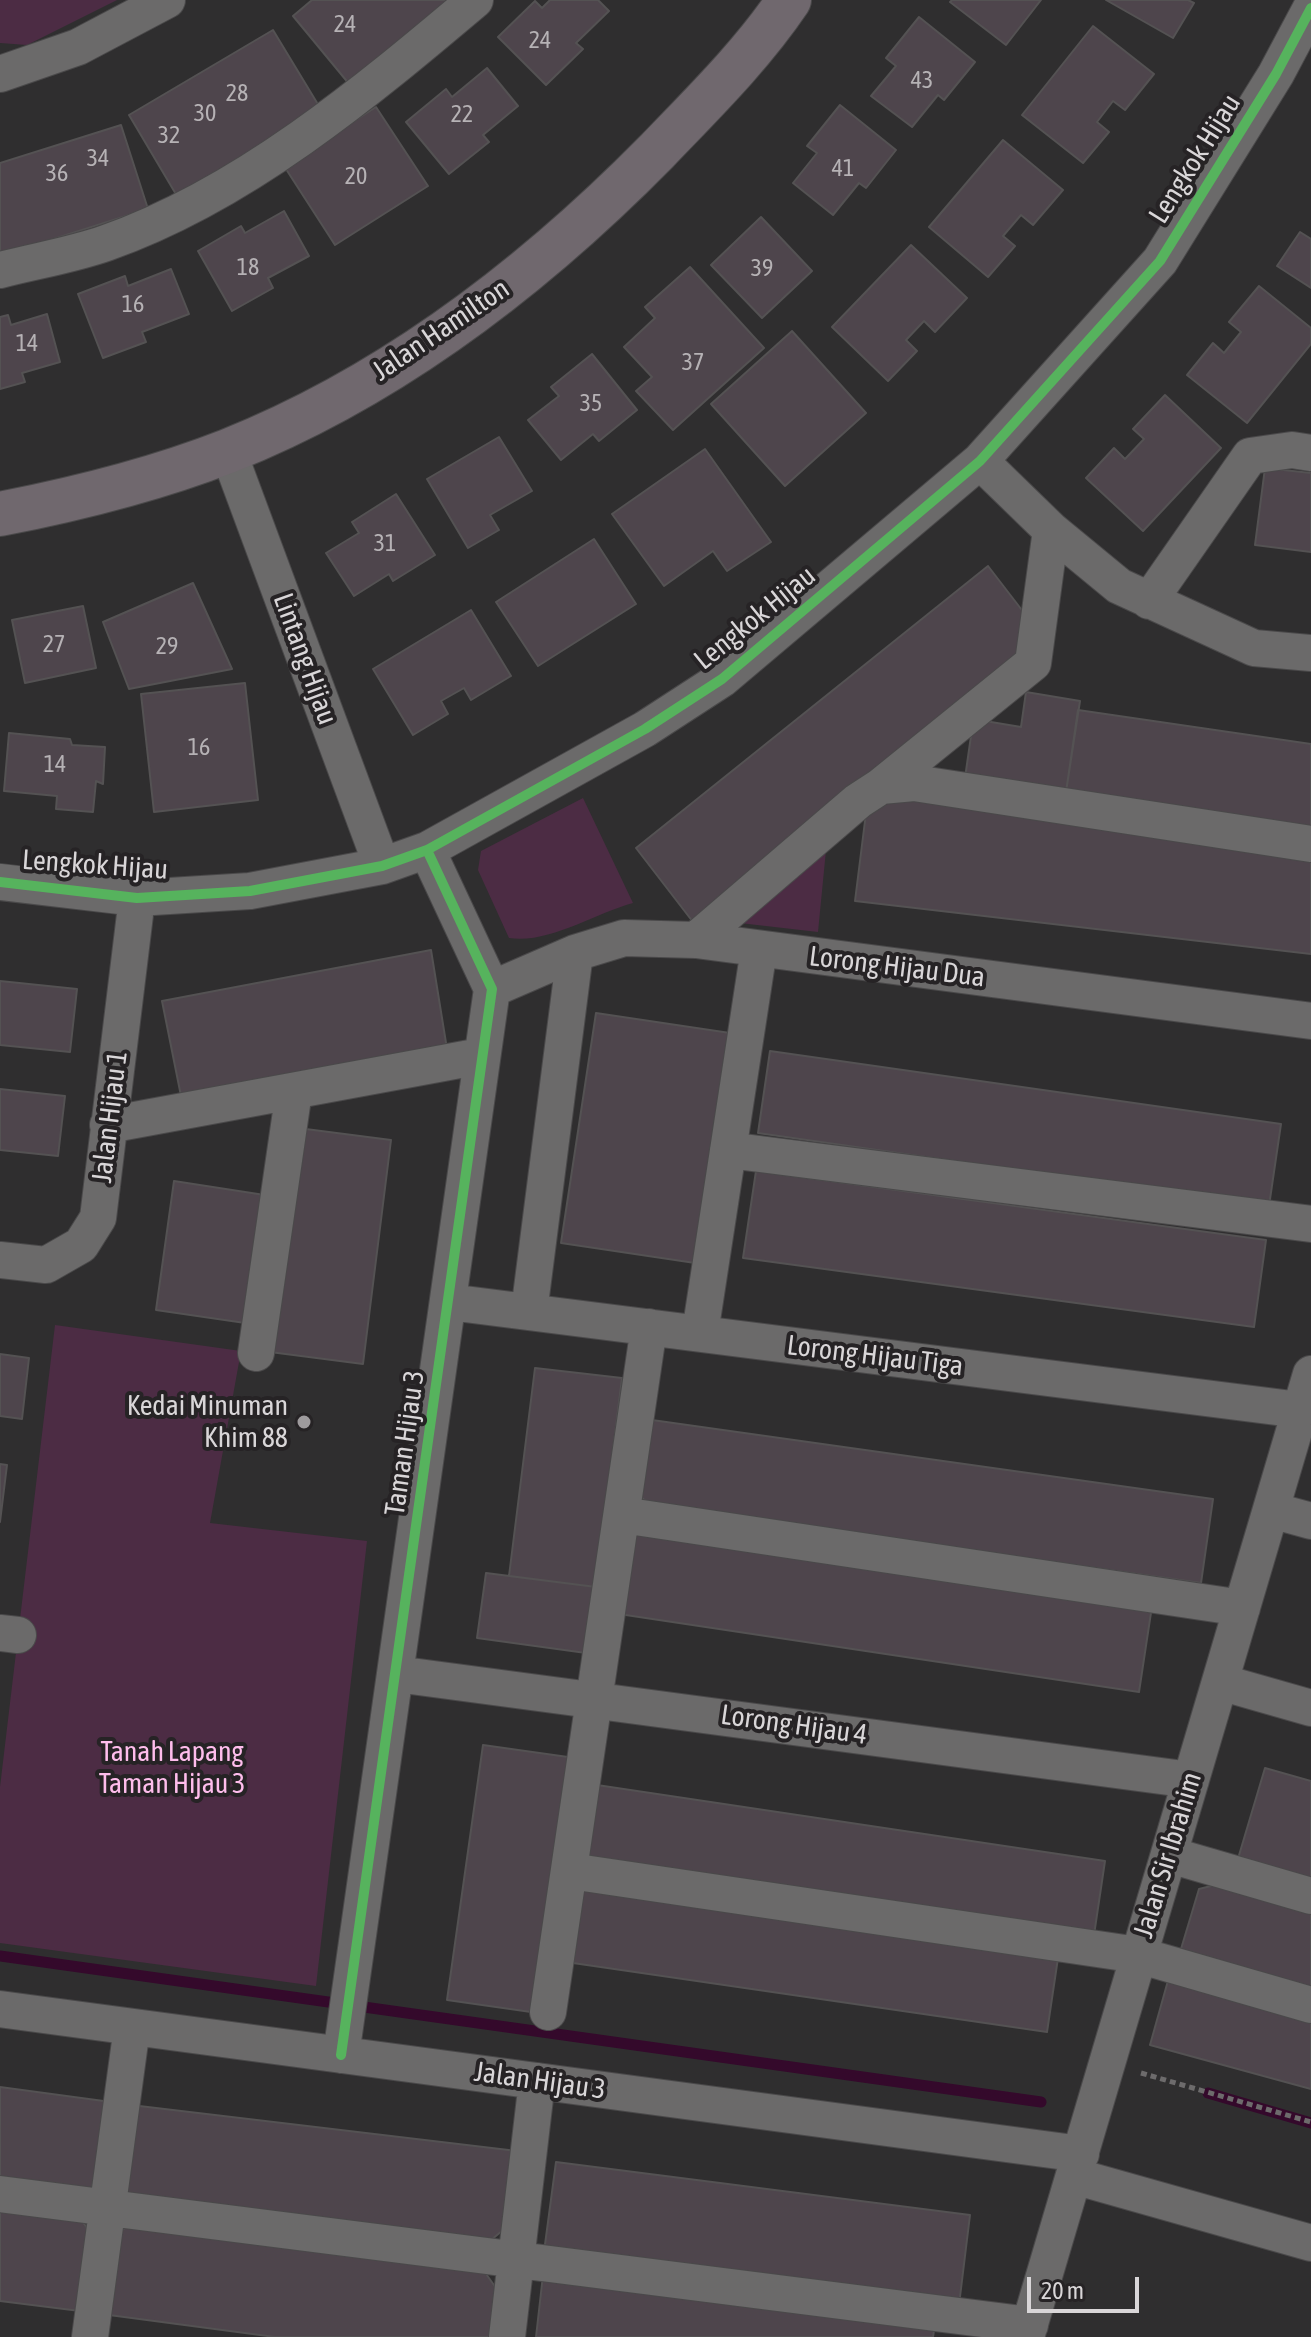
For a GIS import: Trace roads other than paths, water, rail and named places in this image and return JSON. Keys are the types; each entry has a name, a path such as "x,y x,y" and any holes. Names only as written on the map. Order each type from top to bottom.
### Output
{"main road":[{"name":"Jalan Hamilton","path":"0,514 84,497 228,451 334,401 471,315 589,220 711,96 789,0"}],"street":[{"path":"0,74 78,47 167,0"},
{"path":"0,270 106,243 195,204 352,104 475,0"},
{"name":"Lengkok Hijau","path":"0,882 137,898 250,891 382,866 427,850 645,729 722,679 980,461 1160,261 1276,74 1311,8"},
{"path":"1149,601 1250,456 1292,450 1311,453"},
{"name":"Lintang Hijau","path":"228,451 382,866"},
{"path":"980,461 1051,530 1119,586 1254,648 1311,653"},
{"path":"696,940 858,801 881,786 1033,663 1051,530"},
{"path":"881,786 914,783 1311,844"},
{"path":"427,850 492,989"},
{"name":"Jalan Hijau 1","path":"0,1260 46,1265 81,1245 98,1218 137,898"},
{"name":"Lorong Hijau Dua","path":"492,989 575,953 624,938 696,940 1311,1021"},
{"path":"700,1333 759,949"},
{"path":"529,1312 575,953"},
{"name":"Taman Hijau 3","path":"344,2040 492,989"},
{"path":"108,1125 481,1056"},
{"path":"256,1353 294,1091"},
{"path":"728,1150 1311,1224"},
{"name":"Lorong Hijau Tiga","path":"449,1302 1300,1410"},
{"path":"548,2012 649,1327"},
{"name":"Jalan Sir Ibrahim","path":"1028,2331 1311,1374"},
{"path":"1271,1510 1311,1521"},
{"path":"622,1515 1242,1608"},
{"name":"Lorong Hijau 4","path":"396,1674 596,1698 1191,1780"},
{"path":"1220,1682 1311,1708"},
{"path":"1170,1855 1311,1896"},
{"path":"570,1871 1138,1955 1311,2005"},
{"name":"Jalan Hijau 3","path":"0,2009 132,2027 344,2040 537,2081 1077,2165 1311,2243"},
{"path":"90,2337 132,2027"},
{"path":"507,2337 537,2081"},
{"path":"0,2194 518,2260 1028,2331"}],"waterway":[{"path":"0,1956 1041,2102"},
{"path":"1208,2093 1311,2123"}],"place":[{"name":"Kedai Minuman Khim 88","path":"304,1422"}],"park label":[{"name":"Tanah Lapang Taman Hijau 3","path":"172,1768"}]}
